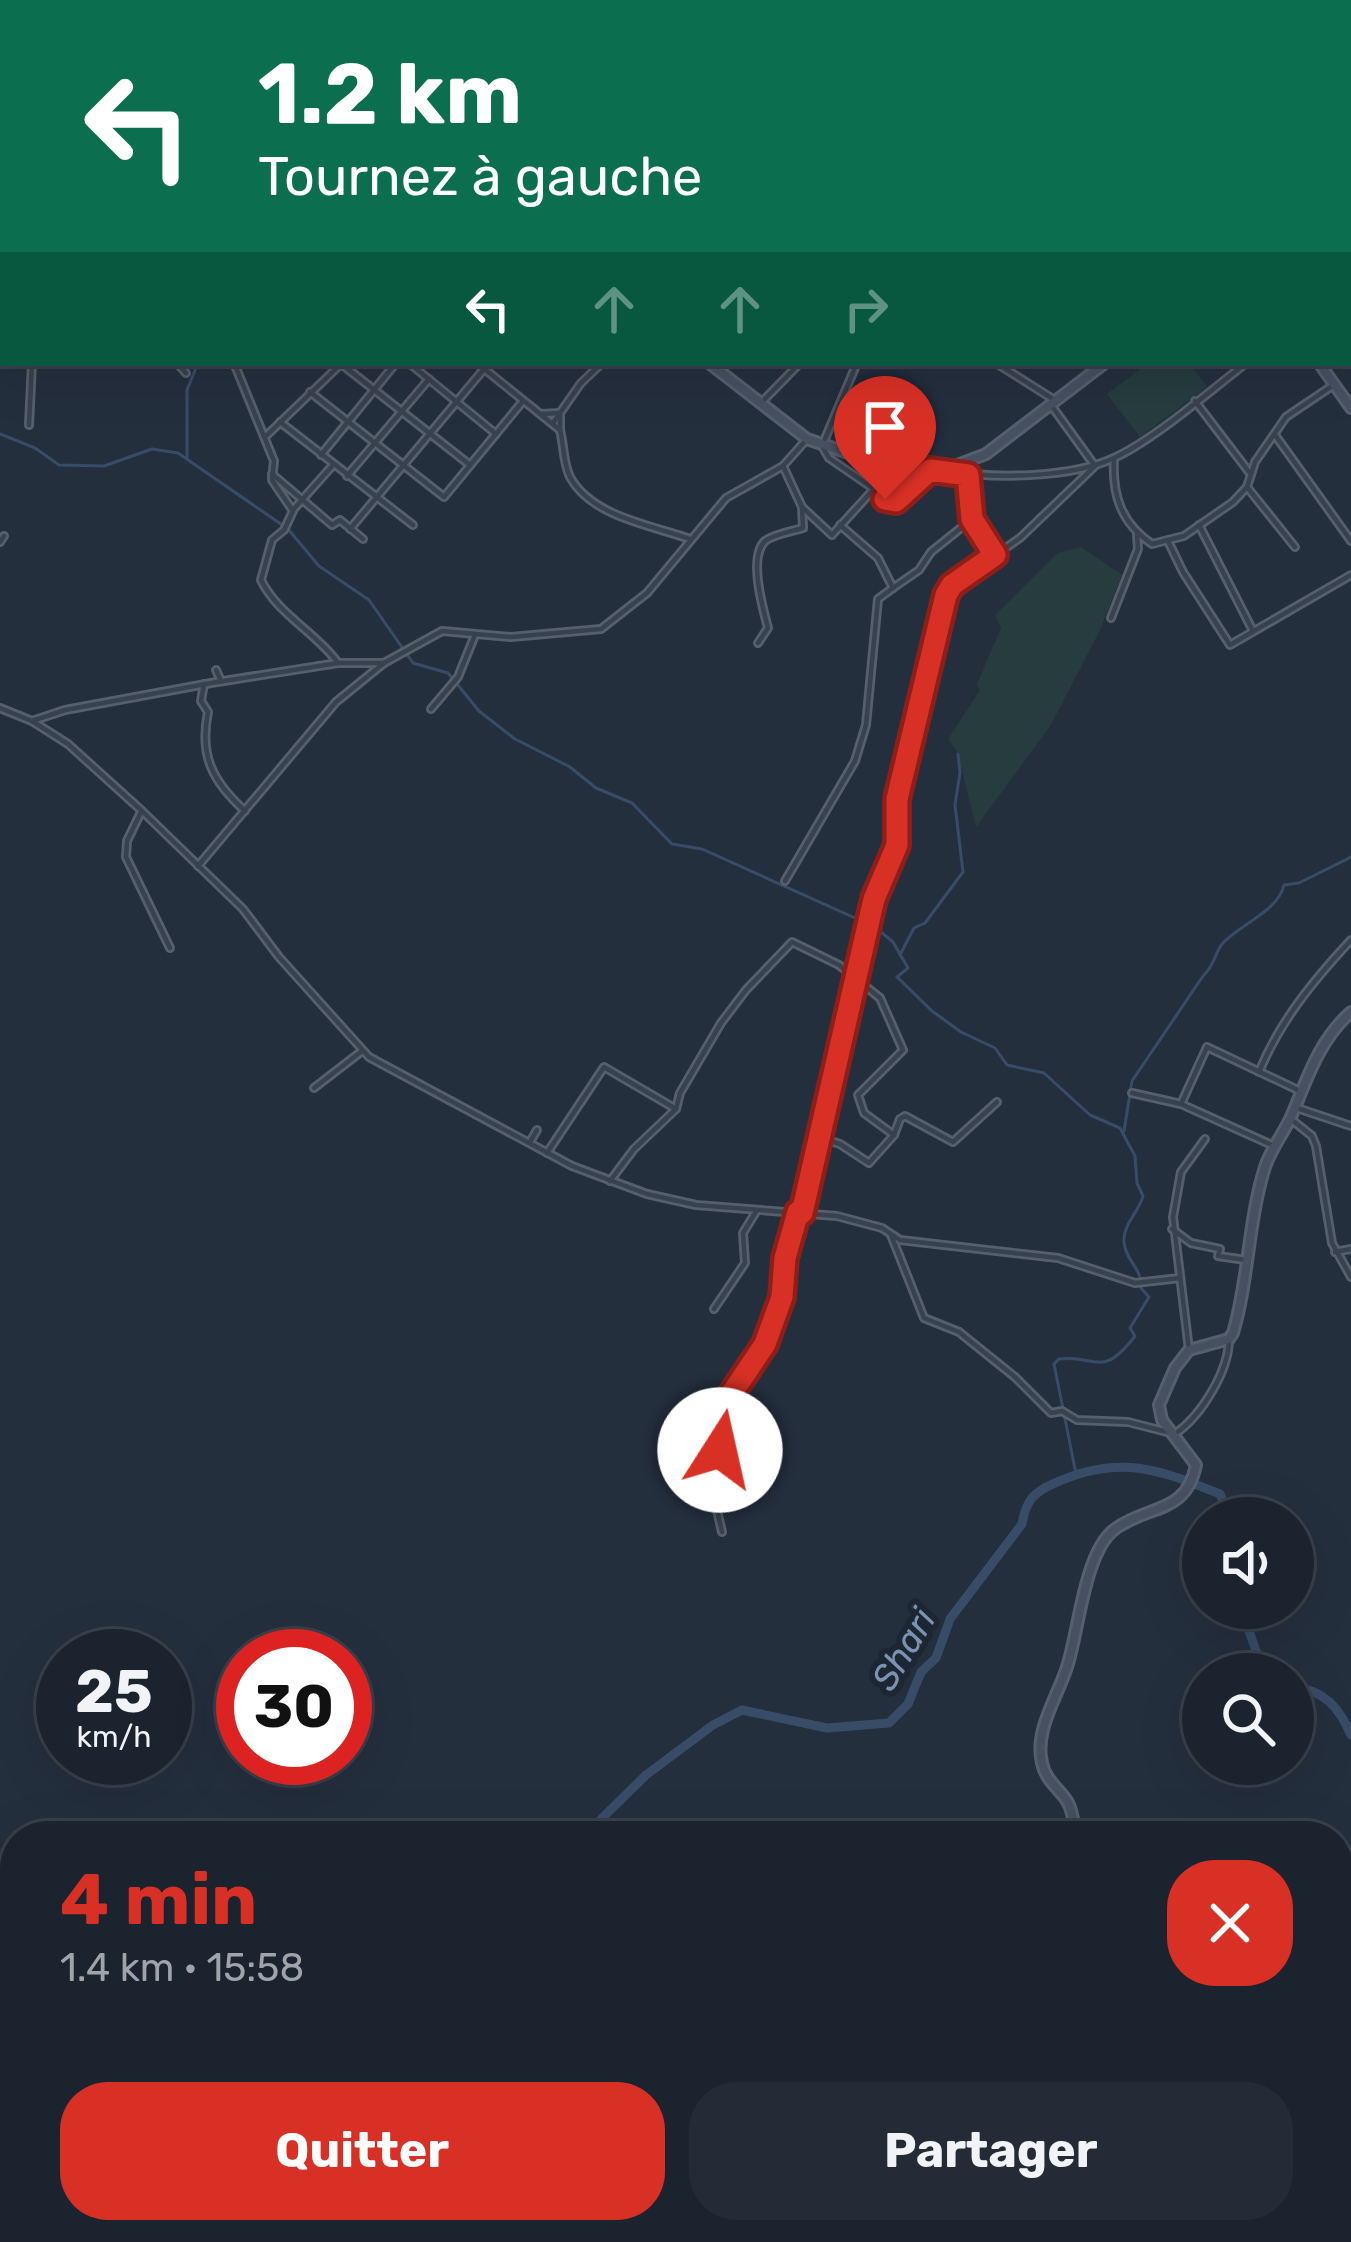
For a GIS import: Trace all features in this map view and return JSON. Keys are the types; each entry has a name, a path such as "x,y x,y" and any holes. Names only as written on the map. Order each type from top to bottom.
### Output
{"street":[{"path":"29,425 32,366"},
{"path":"179,366 186,373"},
{"path":"235,366 274,461 272,474 293,511"},
{"path":"265,437 338,366"},
{"path":"345,366 470,466"},
{"path":"321,455 394,366"},
{"path":"413,366 496,434"},
{"path":"480,366 560,430"},
{"path":"553,423 599,366"},
{"path":"713,366 822,446 881,464 1012,476 1094,466 1114,458 1242,366"},
{"path":"761,403 794,366"},
{"path":"822,446 856,366"},
{"path":"1000,366 1053,403 1094,466"},
{"path":"944,470 986,454 1098,366"},
{"path":"1321,366 1351,408"},
{"path":"350,529 484,369"},
{"path":"347,476 429,379"},
{"path":"1138,549 1199,525 1247,487 1249,472 1286,417 1335,384"},
{"path":"310,392 444,497 523,401"},
{"path":"840,399 895,409"},
{"path":"1196,401 1249,472"},
{"path":"542,414 560,413"},
{"path":"560,413 568,471 585,494 615,514 690,539"},
{"path":"280,422 413,525"},
{"path":"1275,435 1351,542"},
{"path":"198,866 336,702 384,663 442,631 532,636 601,629 647,593 727,498 783,466 807,439"},
{"path":"822,446 829,458 872,490 896,501 930,470"},
{"path":"1114,458 1118,503 1137,534 1152,544"},
{"path":"333,464 300,500 286,528 272,540 263,563 264,588 338,663"},
{"path":"783,466 802,507 832,535 872,490"},
{"path":"722,1532 710,1484 720,1450 724,1405 765,1344 782,1297 785,1258 800,1213 868,922 897,845 897,799 946,595 952,585 1020,538 1094,466"},
{"path":"272,474 332,524 340,520 363,539"},
{"path":"968,475 972,519 995,555"},
{"path":"1247,487 1295,547"},
{"path":"758,643 768,628 758,597 760,550 767,539 803,528 802,507"},
{"path":"785,881 855,761 866,725 878,599 919,570 931,552 972,519"},
{"path":"1199,525 1253,632"},
{"path":"839,526 878,558 893,588"},
{"path":"1112,618 1138,549 1137,534"},
{"path":"1168,541 1230,645 1351,575"},
{"path":"431,709 456,679 475,635"},
{"path":"32,721 65,710 204,684 338,663 384,663"},
{"path":"216,670 221,682"},
{"path":"204,684 201,701 208,712 203,737 214,780 245,811"},
{"path":"0,707 68,744 141,810 243,909 362,1051 548,1153 610,1181 677,1202 870,1224 928,1245 946,1243 1058,1258 1135,1283 1180,1278"},
{"path":"141,810 127,841 126,857 170,949"},
{"path":"1259,1072 1274,1036 1312,982 1351,940"},
{"path":"610,1181 634,1149 676,1109 680,1093 721,1023 792,942 819,953 880,998 903,1050 858,1095 865,1113 894,1135"},
{"path":"1175,1435 1188,1425 1221,1374 1235,1325 1250,1227 1274,1146 1331,1033 1351,1012"},
{"path":"1181,1104 1207,1047 1300,1091"},
{"path":"314,1088 362,1051"},
{"path":"548,1153 604,1067 676,1109"},
{"path":"1132,1093 1181,1104 1274,1146"},
{"path":"818,1137 840,1144 869,1163 905,1116 953,1142 998,1102"},
{"path":"1294,1107 1351,1126"},
{"path":"1290,1118 1312,1136 1316,1146 1335,1252 1351,1277"},
{"path":"530,1142 537,1130"},
{"path":"1189,1350 1172,1229 1181,1172 1205,1138"},
{"path":"714,1309 745,1263 743,1233 757,1210"},
{"path":"1172,1229 1191,1243 1220,1250 1218,1256 1246,1260"},
{"path":"891,1235 924,1318 959,1332 1023,1384 1043,1408 1078,1420 1128,1422 1175,1435"},
{"path":"1335,1252 1351,1249"},
{"path":"1073,1821 1069,1803 1040,1760 1046,1718 1067,1668 1091,1572 1114,1530 1185,1494 1196,1469 1194,1457 1162,1420 1160,1405 1175,1368 1189,1350 1229,1339"}],"green space":[{"path":"1144,366 1191,366 1207,387 1140,437 1107,394"},
{"path":"1081,547 1122,575 1100,630 1051,725 976,827 957,751 948,739 980,690 977,684 1001,628 995,615 1058,553"}],"waterway":[{"path":"187,459 187,390 197,366"},
{"path":"0,434 35,448 59,465 104,466 152,449 178,453 288,529 319,566 369,600 413,663 448,673 479,711 515,739 570,767 596,788 632,803 672,844 702,849 875,927 893,942 908,968 897,977 932,1011 995,1048 1007,1065 1044,1073 1090,1115 1120,1128 1135,1156 1143,1196 1124,1242 1149,1297 1130,1328 1135,1336 1115,1357 1099,1362 1059,1359 1054,1364 1076,1474"},
{"path":"900,955 914,928 925,923 963,872 955,805 958,754"},
{"path":"1124,1131 1132,1081 1223,943 1267,910 1284,885 1299,883 1351,857"},
{"name":"Shari","path":"599,1821 646,1775 713,1725 742,1710 827,1728 889,1723 908,1704 921,1672 936,1658 950,1619 1022,1524 1032,1498 1048,1486 1099,1469 1139,1468 1221,1497"},
{"name":"Shari","path":"1247,1629 1256,1653"},
{"name":"Shari","path":"1314,1693 1329,1702 1351,1735"}],"route":[{"path":"720,1450 724,1405 765,1344 782,1297 785,1258 798,1212 802,1213 874,899 897,845 897,799 946,595 952,585 995,555 972,519 968,475 930,470 896,501 885,499"}]}
